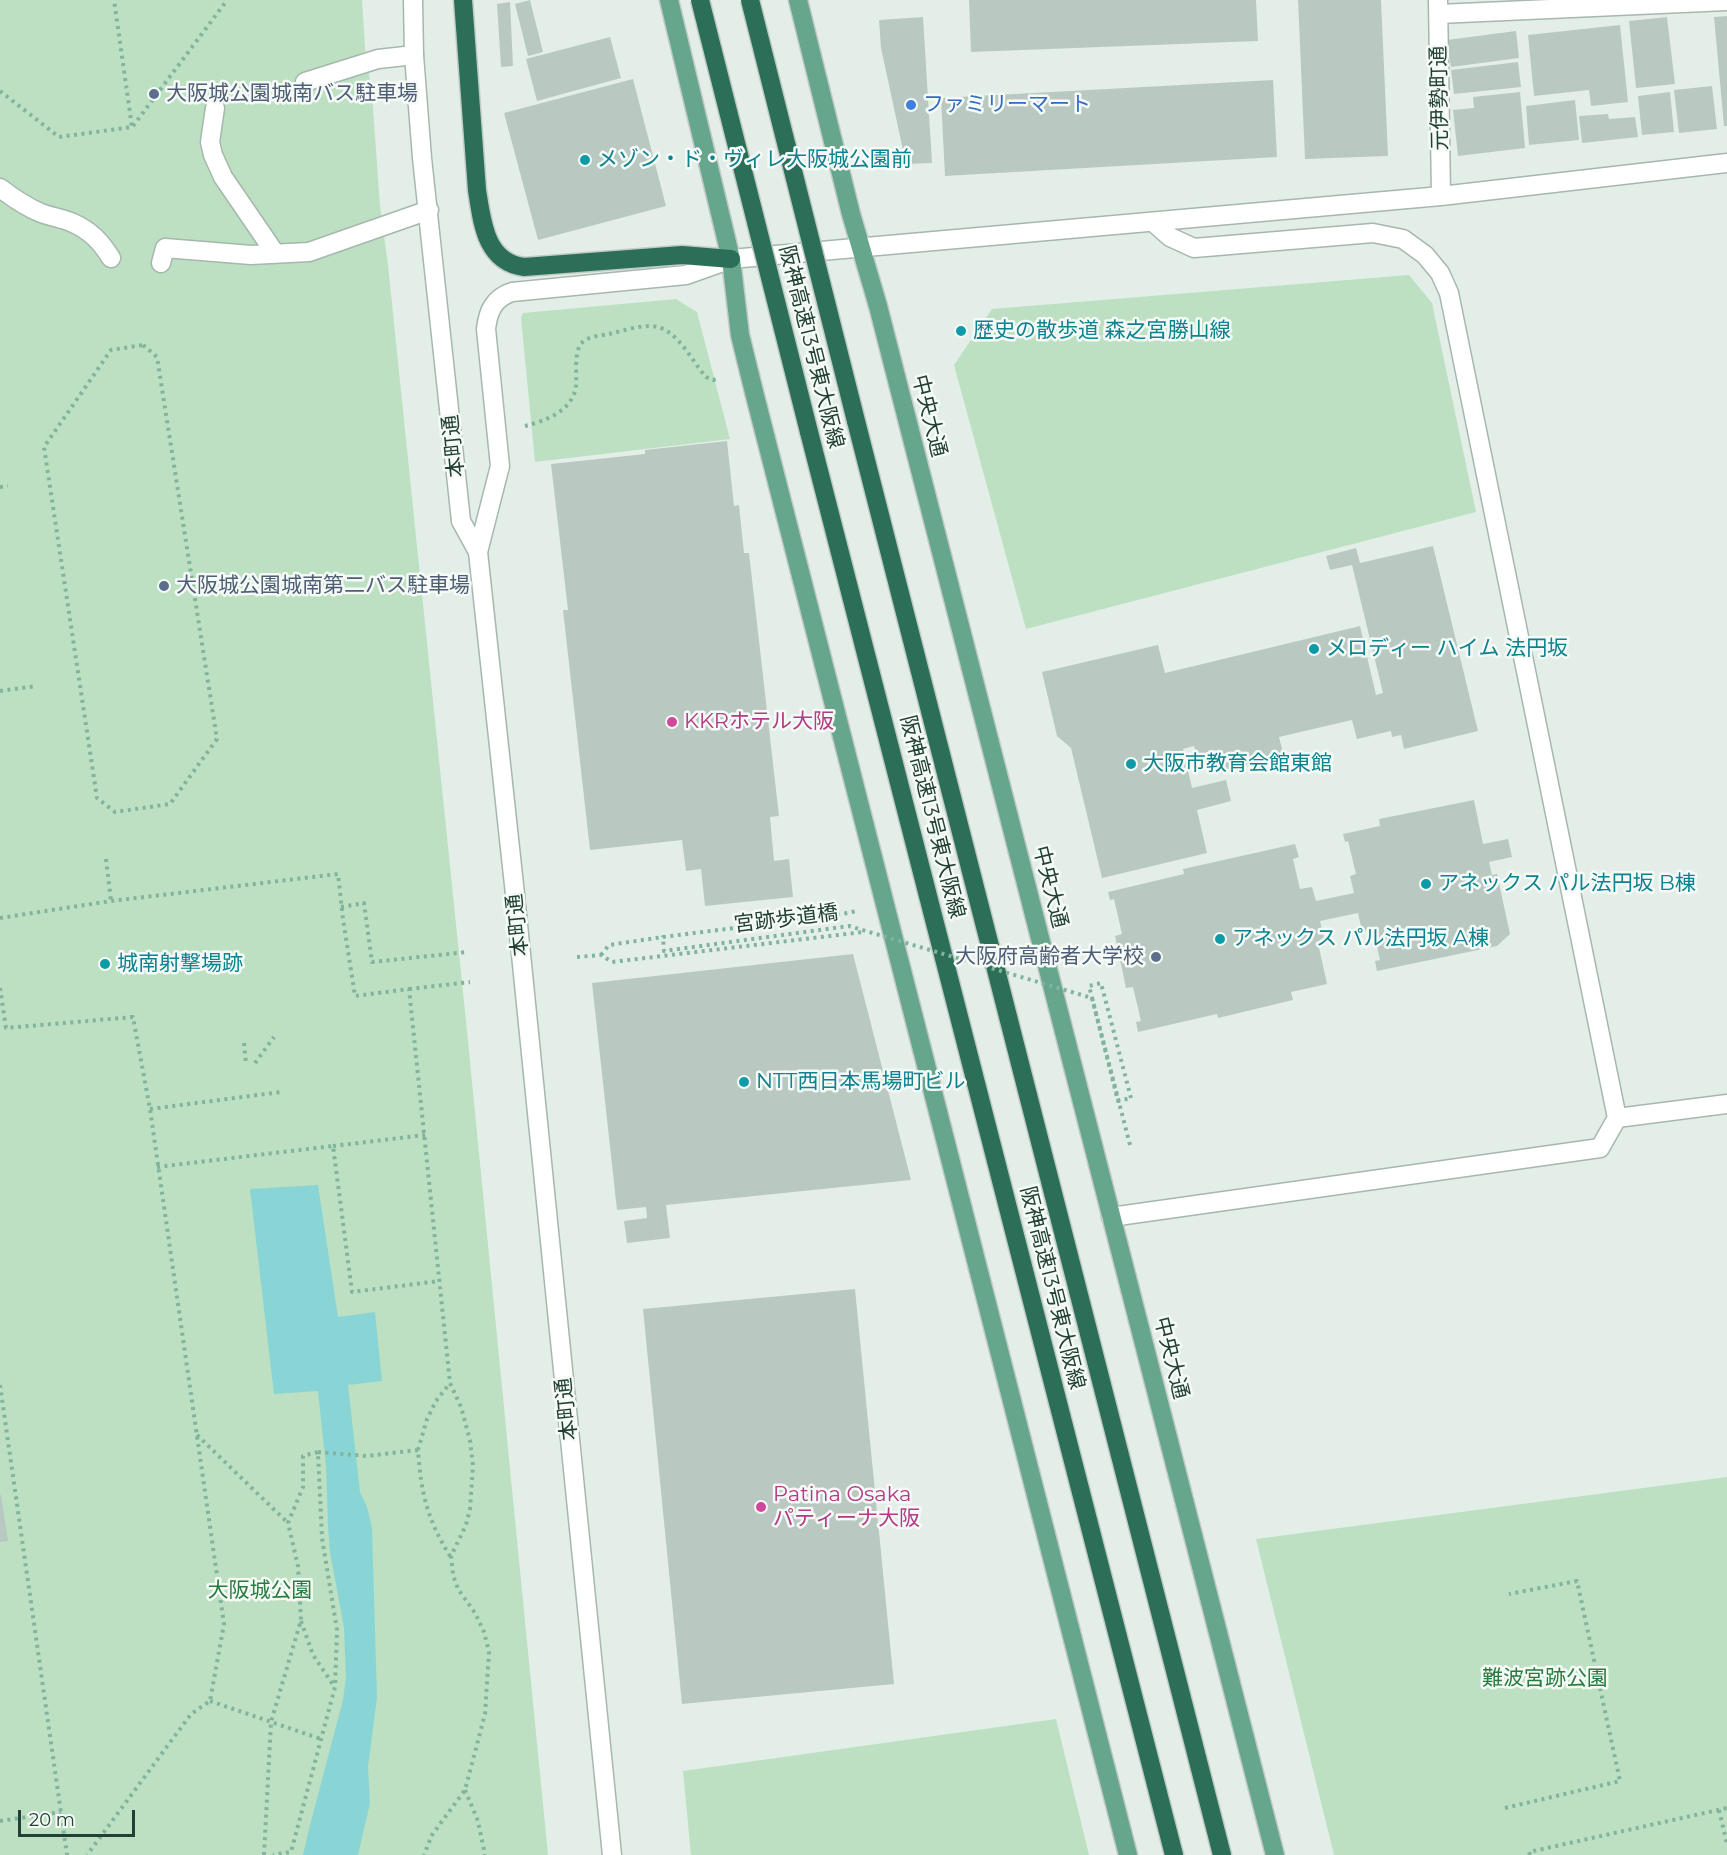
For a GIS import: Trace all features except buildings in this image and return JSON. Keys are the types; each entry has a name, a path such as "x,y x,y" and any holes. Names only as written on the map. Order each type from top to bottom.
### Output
{"highway":[{"path":"463,0 470,114 481,218 489,242 498,256 512,266 545,266 682,255 731,259"},
{"name":"阪神高速13号東大阪線","path":"700,0 1174,1855"},
{"name":"阪神高速13号東大阪線","path":"750,0 1222,1855"}],"main road":[{"path":"669,0 731,259 740,335 754,392 1128,1855"},
{"name":"中央大通","path":"798,0 1275,1855"}],"street":[{"name":"本町通","path":"413,0 414,55 422,158 462,521 478,552 612,1855"},
{"path":"1438,7 1727,2"},
{"name":"元伊勢町通","path":"1438,7 1441,196"},
{"path":"304,82 378,58 414,55"},
{"path":"215,108 210,142 213,155 223,177 274,253"},
{"path":"478,552 500,466 486,329 487,317 496,301 504,295 522,290 686,275 731,259 1441,196 1727,164"},
{"path":"0,188 16,201 42,214 73,222 93,234 111,258"},
{"path":"161,263 165,248 251,255 309,252 429,210"},
{"path":"1111,1217 1600,1148 1617,1118 1449,293 1440,273 1425,255 1403,239 1373,233 1194,248 1170,237 1152,222"},
{"path":"1617,1118 1727,1104"}],"path":[{"path":"114,0 132,127"},
{"path":"0,92 60,136 132,127 225,3 224,0"},
{"path":"521,427 543,422 568,403 576,388 577,355 585,340 591,338 653,326 670,334 706,376 712,380 722,378"},
{"path":"143,345 157,357 217,739 170,804 116,812 97,798 44,447 111,350 143,345"},
{"path":"0,487 8,486"},
{"path":"0,691 37,686"},
{"path":"106,859 111,901"},
{"path":"0,918 111,901 338,874 355,996 470,982"},
{"path":"341,907 364,903 372,962 467,952"},
{"name":"宮跡歩道橋","path":"859,911 663,937 664,951 849,926 1081,994 1092,998 1103,1044 1118,1101 1124,1100 1131,1098 1101,983 1089,986 1104,1043 1109,1066 1115,1088 1118,1100 1121,1111 1130,1145"},
{"path":"577,957 601,955 612,962 864,932"},
{"path":"601,955 609,945 663,937"},
{"path":"0,988 6,1028"},
{"path":"409,989 450,1383 461,1407 471,1440 473,1466 470,1509 466,1525 451,1556"},
{"path":"0,1029 133,1017 150,1109 224,1624 210,1701 191,1714 87,1855"},
{"path":"255,1063 274,1037"},
{"path":"244,1043 246,1064"},
{"path":"150,1109 281,1092"},
{"path":"157,1167 425,1135"},
{"path":"333,1146 352,1292 439,1281"},
{"path":"424,1855 432,1835 465,1790 485,1714 489,1652 484,1632 475,1613 458,1589 451,1556 432,1523 420,1482 418,1450 427,1419 436,1401 450,1383"},
{"path":"0,1385 67,1855"},
{"path":"196,1434 288,1523 298,1566 301,1620 313,1655 335,1687"},
{"path":"288,1523 303,1487 303,1456 318,1452 366,1456 418,1450"},
{"path":"273,1855 291,1852 335,1687 337,1630 322,1538 318,1452"},
{"path":"1506,1808 1620,1781 1577,1581 1509,1594"},
{"path":"264,1855 271,1722 301,1620"},
{"path":"210,1701 321,1739"},
{"path":"465,1790 478,1821 485,1855"},
{"path":"1530,1855 1529,1852 1727,1808"},
{"path":"1719,1810 1727,1844"},
{"path":"0,1821 61,1812"}],"green space":[{"name":"大阪城公園","path":"0,0 362,0 380,206 466,1021 548,1855 0,1855"},
{"path":"1409,275 1432,303 1476,512 1026,629 954,365 992,309"},
{"path":"676,299 697,312 730,439 535,462 521,318 523,313"},
{"name":"難波宮跡公園","path":"1727,1477 1727,1855 1334,1855 1256,1539"},
{"path":"1056,1719 1089,1855 691,1855 683,1771"}],"water":[{"path":"318,1185 338,1317 375,1312 382,1381 348,1385 360,1492 367,1507 372,1528 377,1697 368,1767 370,1803 358,1855 303,1855 343,1700 346,1677 344,1628 330,1552 326,1466 318,1391 274,1394 250,1189"}],"place":[{"name":"大阪城公園城南バス駐車場","path":"154,94"},
{"name":"ファミリーマート","path":"911,105"},
{"name":"メゾン・ド・ヴィレ大阪城公園前","path":"585,160"},
{"name":"歴史の散歩道 森之宮勝山線","path":"961,331"},
{"name":"大阪城公園城南第二バス駐車場","path":"164,586"},
{"name":"メロディー ハイム 法円坂","path":"1314,649"},
{"name":"KKRホテル大阪","path":"672,722"},
{"name":"大阪市教育会館東館","path":"1131,764"},
{"name":"アネックス パル法円坂 B棟","path":"1426,884"},
{"name":"アネックス パル法円坂 A棟","path":"1220,939"},
{"name":"大阪府高齢者大学校","path":"1156,957"},
{"name":"城南射撃場跡","path":"105,964"},
{"name":"NTT西日本馬場町ビル","path":"744,1082"},
{"name":"Patina Osaka パティーナ大阪","path":"761,1507"}]}
